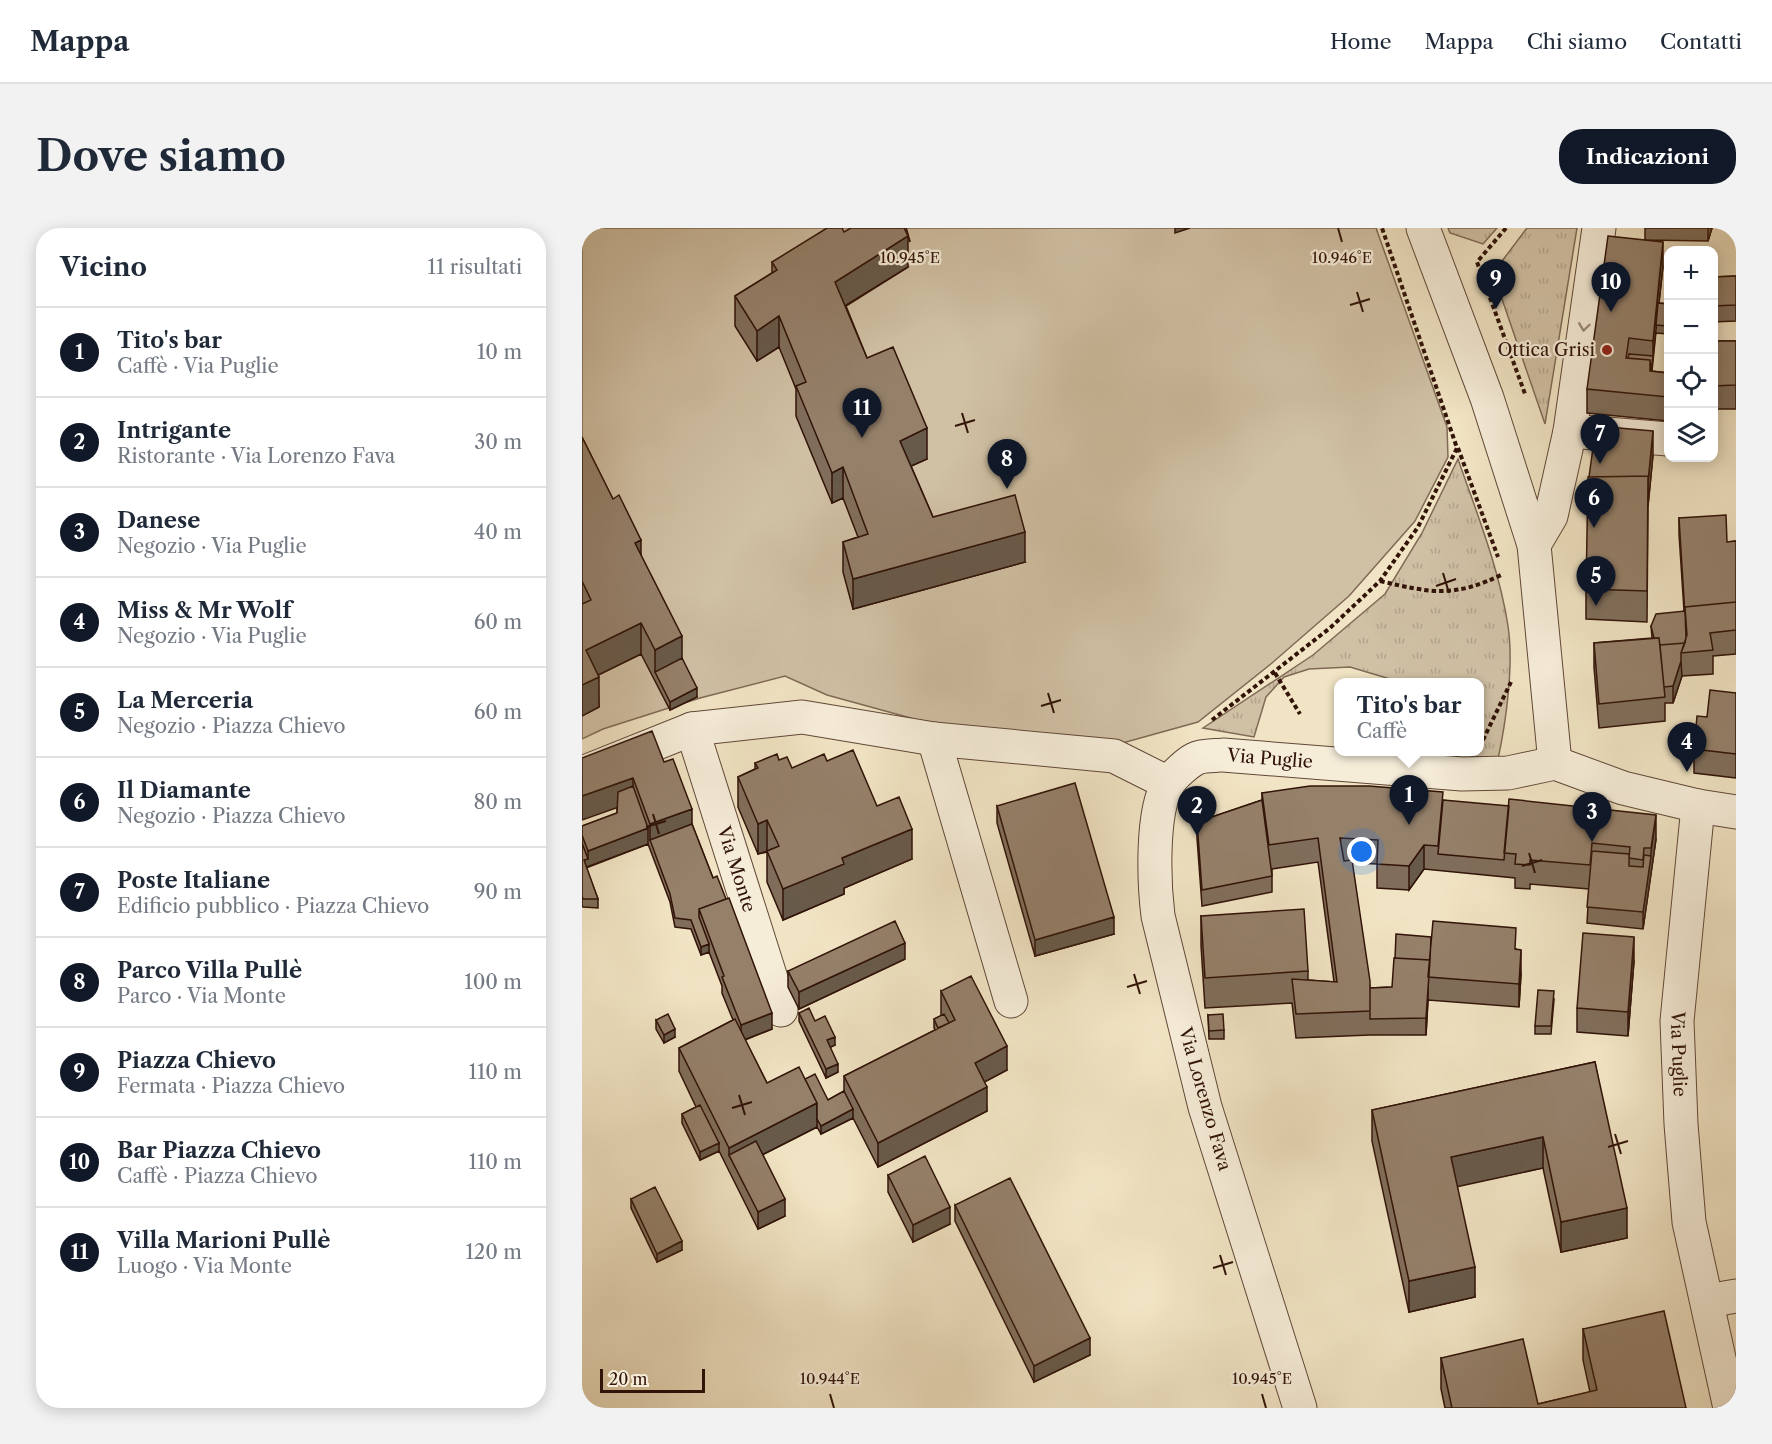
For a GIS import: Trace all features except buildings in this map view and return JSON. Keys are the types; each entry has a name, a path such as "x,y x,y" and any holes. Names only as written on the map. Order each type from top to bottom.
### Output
{"street":[{"path":"1423,228 1487,398 1534,545 1555,763 1623,788 1698,807 1736,812"},
{"path":"1534,545 1551,516 1570,431 1599,228"},
{"path":"1570,431 1664,439"},
{"path":"582,773 692,729 802,717 934,739 1114,756 1168,783"},
{"name":"Via Monte","path":"692,729 781,1010"},
{"path":"934,739 1011,1000"},
{"name":"Via Puglie","path":"1168,783 1196,758 1223,755 1462,774 1508,773 1555,763"},
{"name":"Via Lorenzo Fava","path":"1168,783 1161,803 1157,833 1154,885 1158,916 1205,1107 1300,1408"},
{"name":"Via Puglie","path":"1698,807 1677,1021 1689,1222 1721,1298 1730,1408"}],"path":[{"path":"1382,228 1457,448 1500,561"},
{"path":"1506,228 1477,262 1524,389 1525,400"},
{"path":"1206,723 1275,673 1330,628 1380,581 1418,527 1457,448"},
{"path":"1502,568 1505,584"},
{"path":"1380,581 1419,590 1450,592 1479,586 1503,574"},
{"path":"1275,673 1300,714"},
{"path":"1484,737 1512,680"}],"green space":[{"path":"582,228 1376,228 1447,427 1448,457 1415,521 1349,596 1272,663 1198,722 1108,747 1052,743 918,720 827,695 785,676 700,698 603,729 582,739"},
{"path":"1448,228 1497,228 1483,244 1450,233"},
{"path":"1527,228 1577,228 1545,424 1493,273"},
{"path":"1458,459 1493,562 1504,604 1510,641 1508,693 1498,759 1471,756 1484,756 1484,678 1387,678 1350,667 1309,669 1284,677 1266,697 1254,737 1203,728 1313,655 1385,594 1422,533"}],"place":[{"name":"Piazza Chievo","path":"1496,309"},
{"name":"Bar Piazza Chievo","path":"1611,312"},
{"name":"Ottica Grisi","path":"1607,350"},
{"name":"Villa Marioni Pullè","path":"862,438"},
{"name":"Poste Italiane","path":"1600,464"},
{"name":"Parco Villa Pullè","path":"1007,489"},
{"name":"Il Diamante","path":"1594,528"},
{"name":"La Merceria","path":"1596,606"},
{"name":"Miss & Mr Wolf","path":"1687,772"},
{"name":"Tito's bar","path":"1409,825"},
{"name":"Intrigante","path":"1197,836"},
{"name":"Danese","path":"1592,842"}]}
